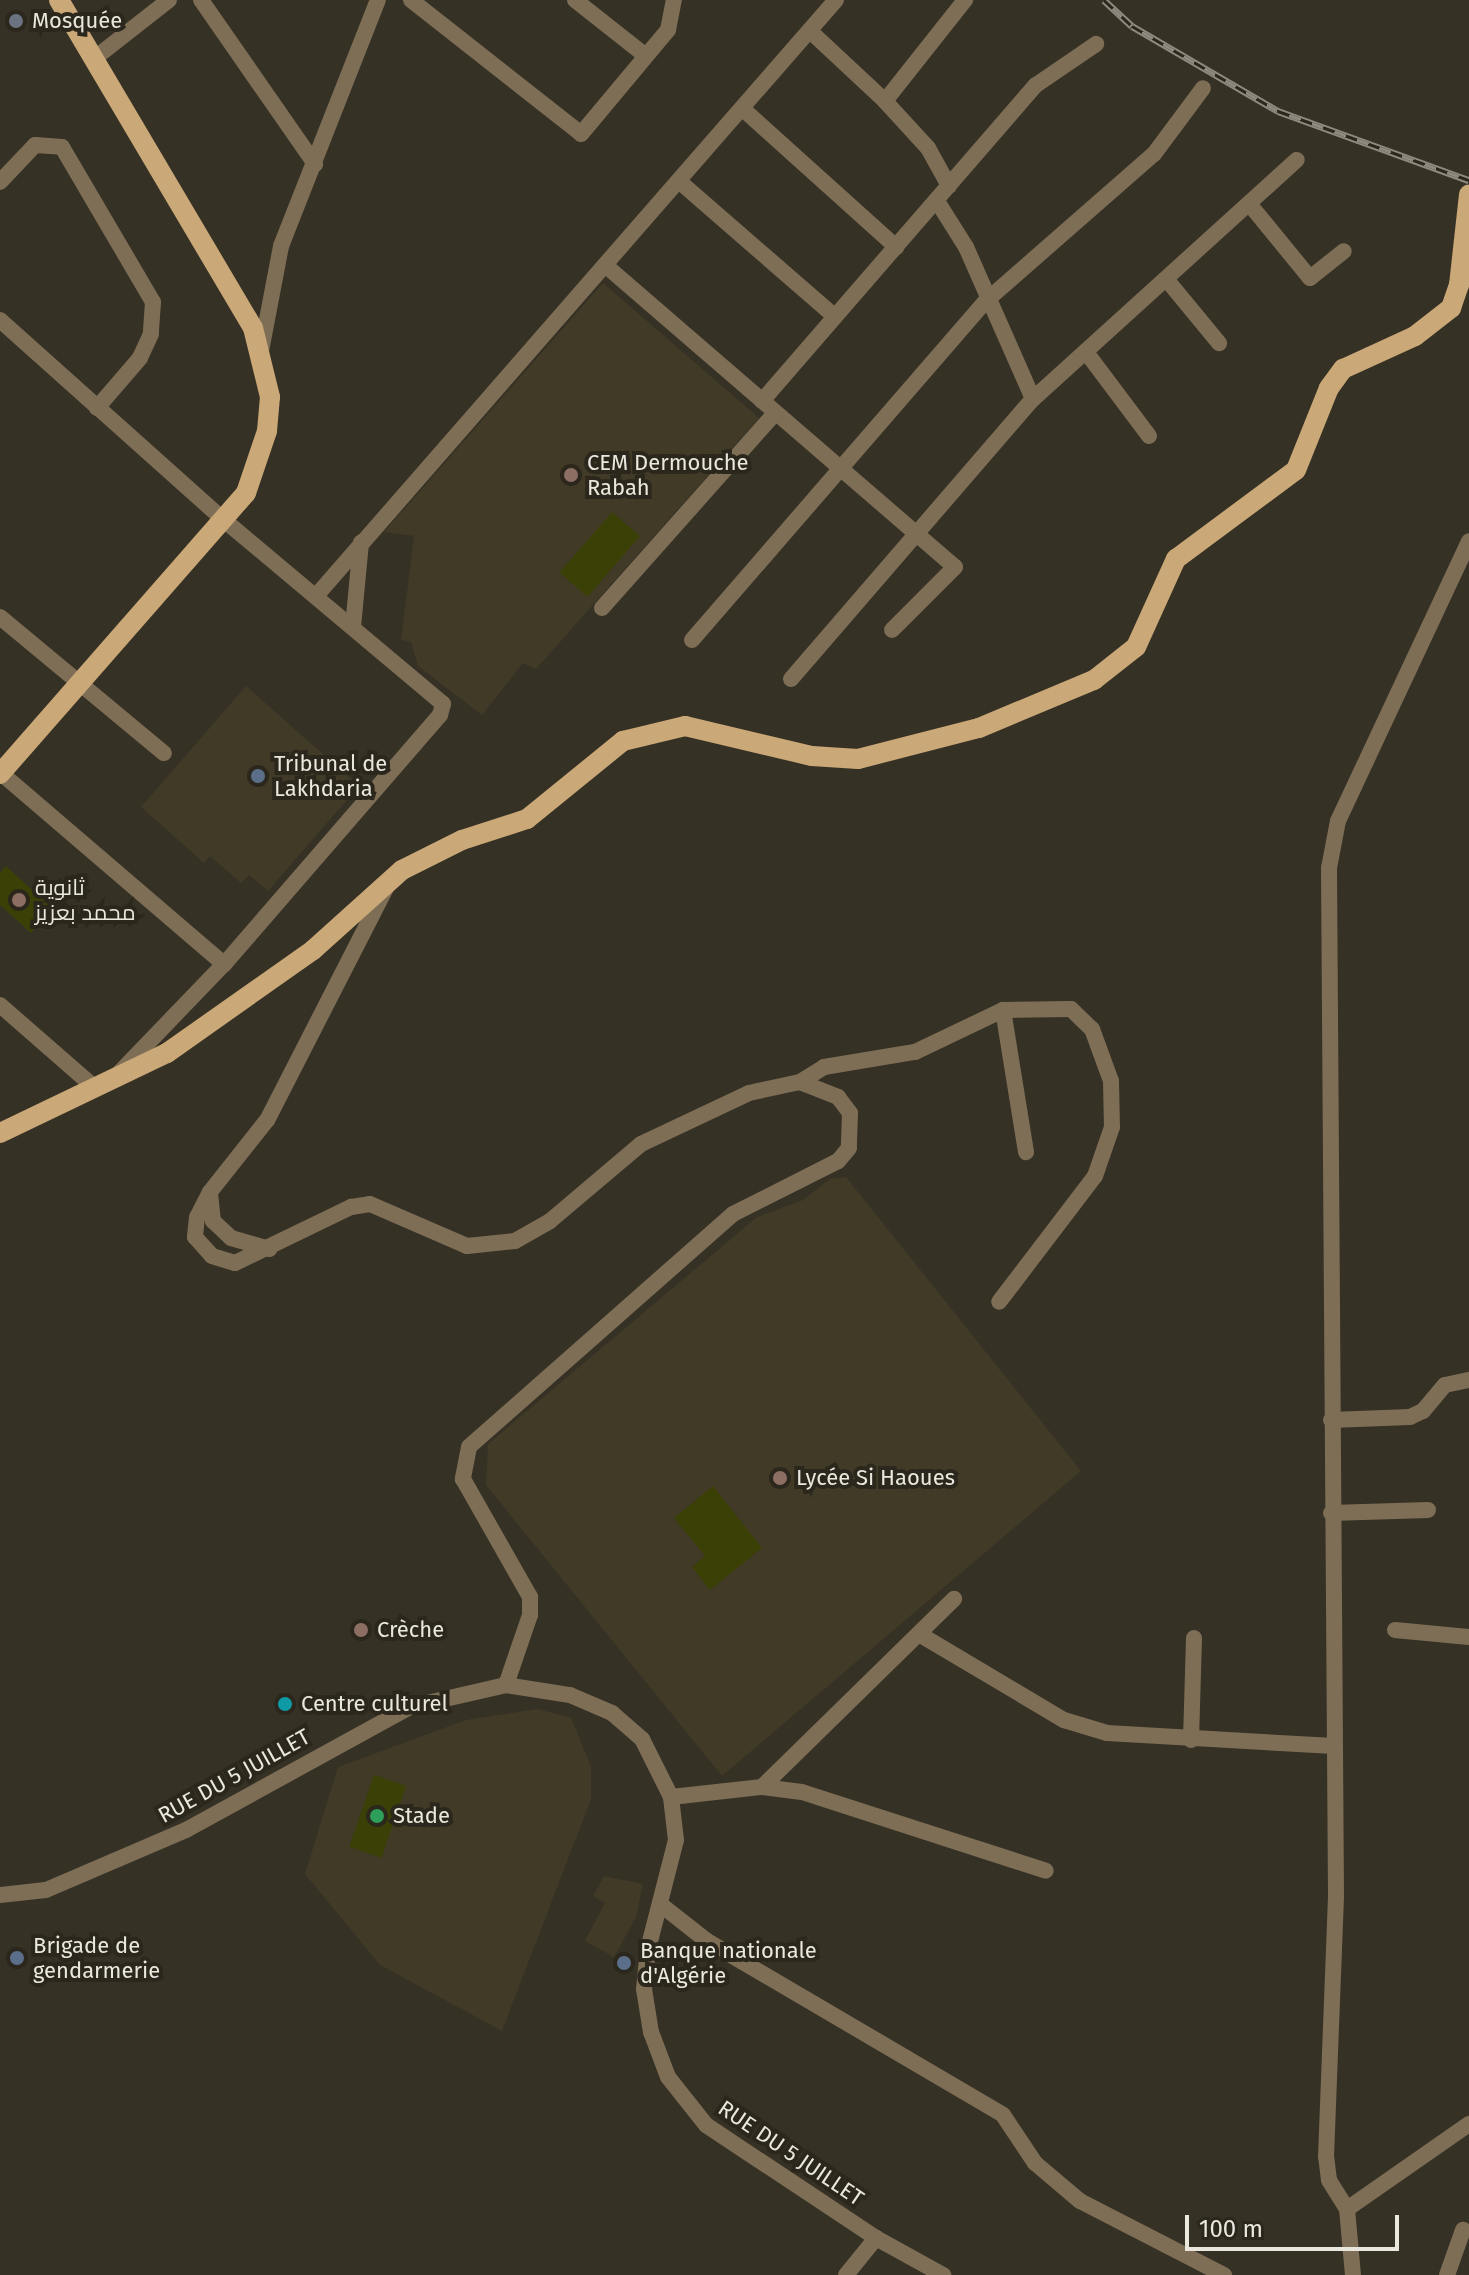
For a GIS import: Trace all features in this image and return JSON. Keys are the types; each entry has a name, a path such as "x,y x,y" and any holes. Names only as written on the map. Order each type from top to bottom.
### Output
{"main road":[{"path":"0,774 246,493 267,431 270,397 261,351 241,303 59,0"},
{"path":"0,1133 167,1053 313,950 390,880 462,840 527,819 623,741 685,726 812,756 858,759 979,728 1094,680 1136,647 1176,559 1296,470 1329,388 1343,369 1415,336 1451,308 1459,285 1469,195"}],"street":[{"path":"95,58 169,0"},
{"path":"201,0 315,164"},
{"path":"261,351 281,246 378,0"},
{"path":"411,0 581,134 668,30 674,0"},
{"path":"575,0 646,56"},
{"path":"316,596 744,110 836,0"},
{"path":"885,101 965,0"},
{"path":"810,31 885,101 928,148 949,186"},
{"path":"762,401 1036,85 1096,44"},
{"path":"692,640 987,300 1154,154 1203,88"},
{"path":"744,110 896,247"},
{"path":"0,182 35,145 62,147 153,302 151,334 140,358 97,408"},
{"path":"791,679 1033,399 1251,206 1297,160"},
{"path":"680,182 834,316"},
{"path":"937,201 966,247 1033,399"},
{"path":"1251,206 1310,278 1344,251"},
{"path":"605,265 840,471 955,567 892,630"},
{"path":"1167,280 1219,343"},
{"path":"0,320 224,520 441,698 440,715 224,964 117,1075"},
{"path":"1086,352 1149,436"},
{"path":"602,608 775,413"},
{"path":"1353,2275 1347,2209 1329,2180 1326,2157 1336,1896 1329,868 1338,821 1469,541"},
{"path":"353,627 361,542"},
{"path":"0,617 78,685 164,753"},
{"path":"0,774 224,964"},
{"path":"390,880 267,1120 210,1192 193,1227 195,1237 212,1256 235,1263 351,1207 370,1204 467,1246 515,1241 550,1221 655,1137 749,1093 800,1082 824,1067 915,1052 1003,1010 1071,1009 1092,1029 1111,1081 1112,1127 1095,1176 999,1302"},
{"path":"0,1005 93,1086"},
{"path":"1003,1010 1026,1152"},
{"path":"506,1685 530,1615 530,1597 463,1479 463,1459 469,1447 733,1214 838,1161 849,1148 850,1113 838,1097 800,1082"},
{"path":"210,1192 213,1221 231,1238 269,1249"},
{"path":"1331,1420 1410,1417 1423,1411 1445,1385 1469,1380"},
{"path":"1331,1513 1428,1510"},
{"path":"762,1787 954,1599"},
{"path":"1395,1630 1469,1637"},
{"path":"919,1634 1064,1720 1107,1733 1334,1746"},
{"path":"1191,1740 1194,1638"},
{"name":"RUE DU 5 JUILLET","path":"0,1895 46,1890 186,1830 410,1707 506,1685 570,1695 612,1713 642,1739 671,1797 676,1840 644,1989 651,2032 668,2077 706,2125 876,2238 943,2275"},
{"path":"671,1797 762,1787 802,1792 884,1816 1046,1871"},
{"path":"660,1904 707,1941 1003,2115 1035,2163 1080,2201 1224,2275"},
{"path":"1347,2209 1469,2124"},
{"path":"1447,2275 1463,2230"},
{"path":"846,2275 876,2238"}],"shaded area":[{"name":"CEM Dermouche Rabah","path":"603,283 759,418 536,669 523,663 482,715 418,666 411,642 401,640 414,536 384,532"},
{"path":"246,686 359,786 268,891 249,875 241,883 210,856 204,863 141,807"},
{"name":"Lycée Si Haoues","path":"846,1177 1081,1471 722,1776 486,1485 488,1444 757,1217 803,1200 830,1179"},
{"path":"538,1709 571,1718 591,1766 591,1799 502,2031 380,1965 305,1874 338,1767 466,1720"},
{"path":"604,1876 643,1884 636,1917 614,1957 585,1941 605,1903 593,1896"}],"green space":[{"path":"612,512 640,536 587,597 560,572"},
{"path":"6,866 53,909 31,933 0,905 0,873"},
{"path":"713,1486 762,1548 710,1590 692,1567 705,1556 674,1518"},
{"name":"Stade","path":"374,1775 406,1786 381,1858 349,1847"}],"railway":[{"path":"1104,0 1132,26 1278,111 1469,180"}],"place":[{"name":"Mosquée","path":"16,21"},
{"name":"CEM Dermouche Rabah","path":"571,475"},
{"name":"Tribunal de Lakhdaria","path":"258,776"},
{"name":"ثانوية محمد بعزيز","path":"19,900"},
{"name":"Lycée Si Haoues","path":"780,1478"},
{"name":"Crèche","path":"361,1630"},
{"name":"Centre culturel","path":"285,1704"},
{"name":"Stade","path":"377,1816"},
{"name":"Brigade de gendarmerie","path":"17,1958"},
{"name":"Banque nationale d'Algérie","path":"624,1963"}]}
